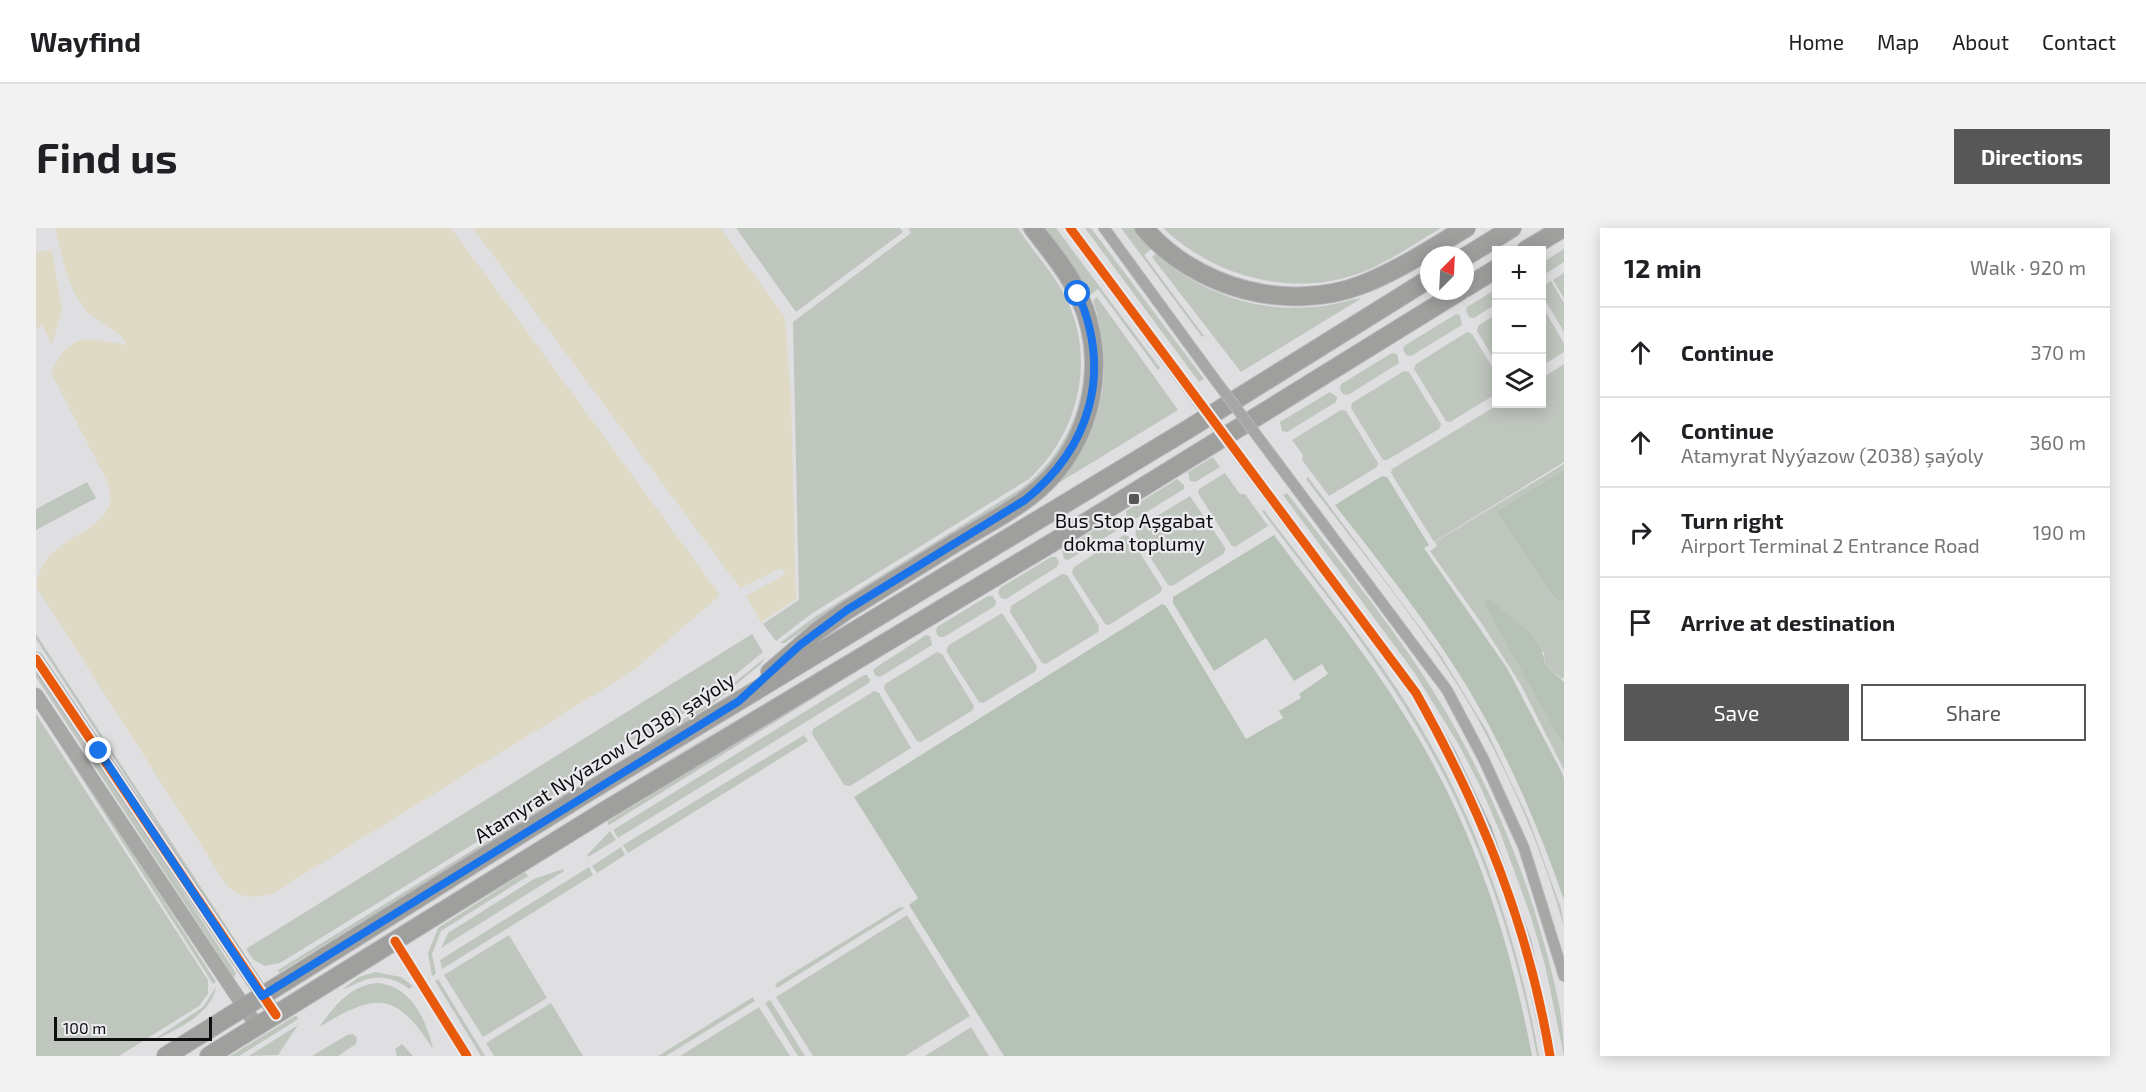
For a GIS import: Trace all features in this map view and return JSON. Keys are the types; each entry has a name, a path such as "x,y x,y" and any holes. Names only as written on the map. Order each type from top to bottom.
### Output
{"main road":[{"path":"739,701 800,645 847,610 1025,500 1053,474 1073,448 1085,420 1093,388 1095,368 1090,327 1069,278 1033,228"},
{"path":"1144,228 1174,258 1208,277 1240,289 1302,296 1359,286 1385,275 1466,228"},
{"path":"1474,251 1512,228"},
{"path":"1533,246 1563,228"},
{"path":"1474,283 1492,272"},
{"name":"Atamyrat Nyýazow (2038) şaýoly","path":"166,1056 739,701 1420,285"},
{"path":"209,1056 598,815 1065,536 1445,300"}],"street":[{"path":"1070,228 1416,693 1451,756 1485,829 1526,943 1550,1056"},
{"path":"1104,228 1447,690 1484,760 1524,848 1564,976"},
{"path":"36,659 276,1015"},
{"path":"36,695 257,1026"},
{"path":"395,941 467,1056"}],"shaded area":[{"path":"736,228 900,228 903,232 796,312"},
{"path":"908,228 1018,228 1063,292 1073,316 1079,341 1081,366 1072,415 1047,460 1029,479 811,614 776,641 763,624 799,600 793,322 911,233"},
{"path":"1021,228 1025,228 1063,280 1075,302 1084,335 1086,357 1082,401 1066,442 1040,477 1015,497 829,612 785,643 780,643 813,618 1022,488 1042,470 1058,450 1079,402 1084,351 1079,325 1065,290"},
{"path":"1045,228 1056,228 1160,368 1158,370 1098,289 1089,296"},
{"path":"1085,228 1091,228 1204,379 1199,382"},
{"path":"1121,228 1134,228 1153,248 1144,255 1204,336 1202,337"},
{"path":"1163,228 1441,228 1391,258 1360,273 1334,280 1282,283 1255,278 1206,259 1183,245"},
{"path":"1564,249 1564,262 1546,273 1546,260"},
{"path":"1156,254 1209,289 1249,302 1291,308 1313,307 1362,298 1241,372 1152,257"},
{"path":"1564,273 1564,298 1553,280"},
{"path":"1551,281 1564,303 1564,332 1546,302 1546,284"},
{"path":"1492,291 1492,307 1474,318 1469,317 1467,307"},
{"path":"1097,297 1178,410 1057,484 1086,442 1101,397 1104,374 1103,350 1100,325 1093,300"},
{"path":"1546,313 1564,343 1564,352 1546,363"},
{"path":"1456,314 1460,315 1462,325 1411,356 1406,355 1403,350 1404,346"},
{"path":"1492,317 1492,356 1477,331 1478,326"},
{"path":"1467,332 1472,334 1492,366 1492,396 1450,422 1446,421 1414,369 1416,364"},
{"path":"1392,353 1397,354 1399,363 1348,395 1343,394 1340,389 1341,384"},
{"path":"1564,364 1564,462 1434,542 1391,473 1392,469 1492,408 1546,408 1546,375"},
{"path":"1404,371 1409,372 1441,424 1439,429 1387,460 1383,460 1351,408 1352,403"},
{"path":"1330,392 1337,397 1336,402 1287,432 1282,431 1280,422"},
{"path":"1341,410 1346,411 1378,463 1377,467 1329,496 1302,460 1303,455 1292,440"},
{"path":"1213,457 1220,467 1195,482 1190,481 1188,472"},
{"path":"1564,464 1564,469 1496,512 1555,599 1564,601 1564,677 1562,679 1545,665 1544,653 1485,603 1564,747 1564,770 1521,685 1482,624 1430,551 1437,546 1435,542"},
{"path":"1564,469 1564,601 1555,599 1496,512"},
{"path":"1225,473 1240,494 1245,494 1268,526 1235,547 1231,545 1198,493 1199,489"},
{"path":"1382,476 1387,477 1429,545 1424,548 1507,668 1564,778 1564,900 1521,790 1466,685 1419,615 1335,505"},
{"path":"1308,477 1440,654 1487,731 1529,820 1561,908 1564,927 1533,835 1507,775 1476,717 1443,662 1386,582 1306,479"},
{"path":"1177,479 1184,485 1184,489 1132,521 1127,520 1126,511"},
{"path":"87,482 96,498 36,530 36,509"},
{"path":"1287,493 1405,648 1440,702 1486,786 1523,875 1542,936 1560,1010 1564,1056 1545,965 1531,917 1500,832 1481,788 1459,745 1414,672 1283,495"},
{"path":"1190,496 1226,549 1223,554 1172,586 1168,585 1135,534 1137,528"},
{"path":"1264,510 1349,621 1397,689 1447,775 1487,865 1503,911 1529,1007 1539,1056 1537,1056 1515,959 1501,912 1465,820 1444,776 1379,667 1262,511"},
{"path":"1114,518 1118,518 1121,528 1068,560 1064,559 1062,550"},
{"path":"1124,535 1130,537 1162,588 1161,592 1109,625 1105,624 1072,573 1074,567"},
{"path":"1274,535 1395,699 1453,802 1500,926 1513,969 1532,1056 1004,1056 909,905 918,898 854,797 1162,604 1166,606 1246,739 1283,718 1279,711 1301,698 1299,694 1328,674 1322,664 1294,681 1266,638 1214,671 1173,603 1173,597"},
{"path":"1051,557 1056,557 1059,562 1057,567 1006,599 1001,598 998,593 1000,588"},
{"path":"1062,574 1067,575 1099,626 1098,632 1046,664 1042,663 1010,612 1011,606"},
{"path":"988,596 993,596 995,606 944,637 939,637 936,632 937,627"},
{"path":"1488,598 1532,636 1543,655 1545,665 1564,682 1564,747 1484,603"},
{"path":"1002,613 1037,666 1036,671 983,703 979,702 946,651 949,645"},
{"path":"36,634 251,964 250,967 36,639"},
{"path":"752,634 763,652 705,700 650,735 618,745 597,758 571,784 280,963 265,966 254,960 246,949"},
{"path":"910,635 911,638 609,825 607,822"},
{"path":"926,635 930,636 932,645 880,677 876,676 873,671 875,668"},
{"path":"937,652 942,654 974,706 973,710 921,742 917,741 884,689 885,684"},
{"path":"766,657 761,664 710,706 652,743 650,740 708,704"},
{"path":"36,666 236,973 234,978 36,677"},
{"path":"867,675 869,683 618,838 613,830"},
{"path":"874,691 879,693 911,748 850,786 844,785 812,734 813,729"},
{"path":"36,701 216,982 213,984 36,707"},
{"path":"747,712 597,806 596,805"},
{"path":"36,714 208,980 208,994 199,1006 119,1056 36,1056"},
{"path":"804,735 808,741 628,853 623,845"},
{"path":"575,787 577,789 279,973 278,970"},
{"path":"590,809 591,810 291,994"},
{"path":"610,831 616,840 588,857 587,855"},
{"path":"621,847 625,855 597,873 592,866"},
{"path":"589,867 593,875 442,969 440,960"},
{"path":"563,869 564,871 441,948 448,933 534,879"},
{"path":"525,872 528,876 441,931 432,954 436,974 432,976 428,953 438,928"},
{"path":"900,907 905,908 777,988 775,984"},
{"path":"907,915 970,1016 905,1056 813,1056 776,997"},
{"path":"509,935 547,998 483,1037 444,975"},
{"path":"375,972 401,977 413,986 409,989 392,979 373,978 343,989 359,977"},
{"path":"438,979 485,1056 481,1056 435,981"},
{"path":"378,983 400,991 416,1006 433,1049 407,1016 395,1007 383,1003 370,1003 356,1008 319,1027 337,1004 351,992"},
{"path":"216,987 213,997 200,1013 152,1041 203,1007"},
{"path":"753,997 755,1001 666,1056 658,1056"},
{"path":"770,1000 805,1056 798,1056 765,1003"},
{"path":"551,1003 583,1056 494,1056 486,1043"},
{"path":"759,1007 790,1056 680,1056"},
{"path":"295,1016 298,1017 297,1020 239,1056 230,1056"},
{"path":"298,1025 278,1055 249,1056"},
{"path":"971,1027 989,1056 925,1056"},
{"path":"353,1034 357,1038 356,1044 338,1056 312,1056 347,1035"},
{"path":"402,1044 413,1056 397,1056 395,1049"}],"sand":[{"path":"57,228 451,228 720,595 634,670 275,892 254,897 235,891 224,881 37,588 41,569 51,555 95,523 106,512 110,498 106,479 51,373 66,349 73,343 90,340 127,345 115,331 91,315 77,297 65,265 56,232"},
{"path":"473,228 720,228 785,317 791,397 796,599 761,622 746,596 785,575 782,568 740,588"},
{"path":"52,250 62,310 52,344 42,325 36,328 36,252"}],"cycle path":[{"path":"1070,228 1416,693 1461,780 1499,868 1529,960 1550,1056"},
{"path":"36,659 276,1015"},
{"path":"395,941 467,1056"}],"place":[{"name":"Bus Stop Aşgabat dokma toplumy","path":"1134,499"}],"route":[{"path":"99,751 262,996 585,794 739,701 820,629 1025,500 1040,488 1073,448 1085,420 1093,388 1094,351 1086,311 1078,294"}]}
